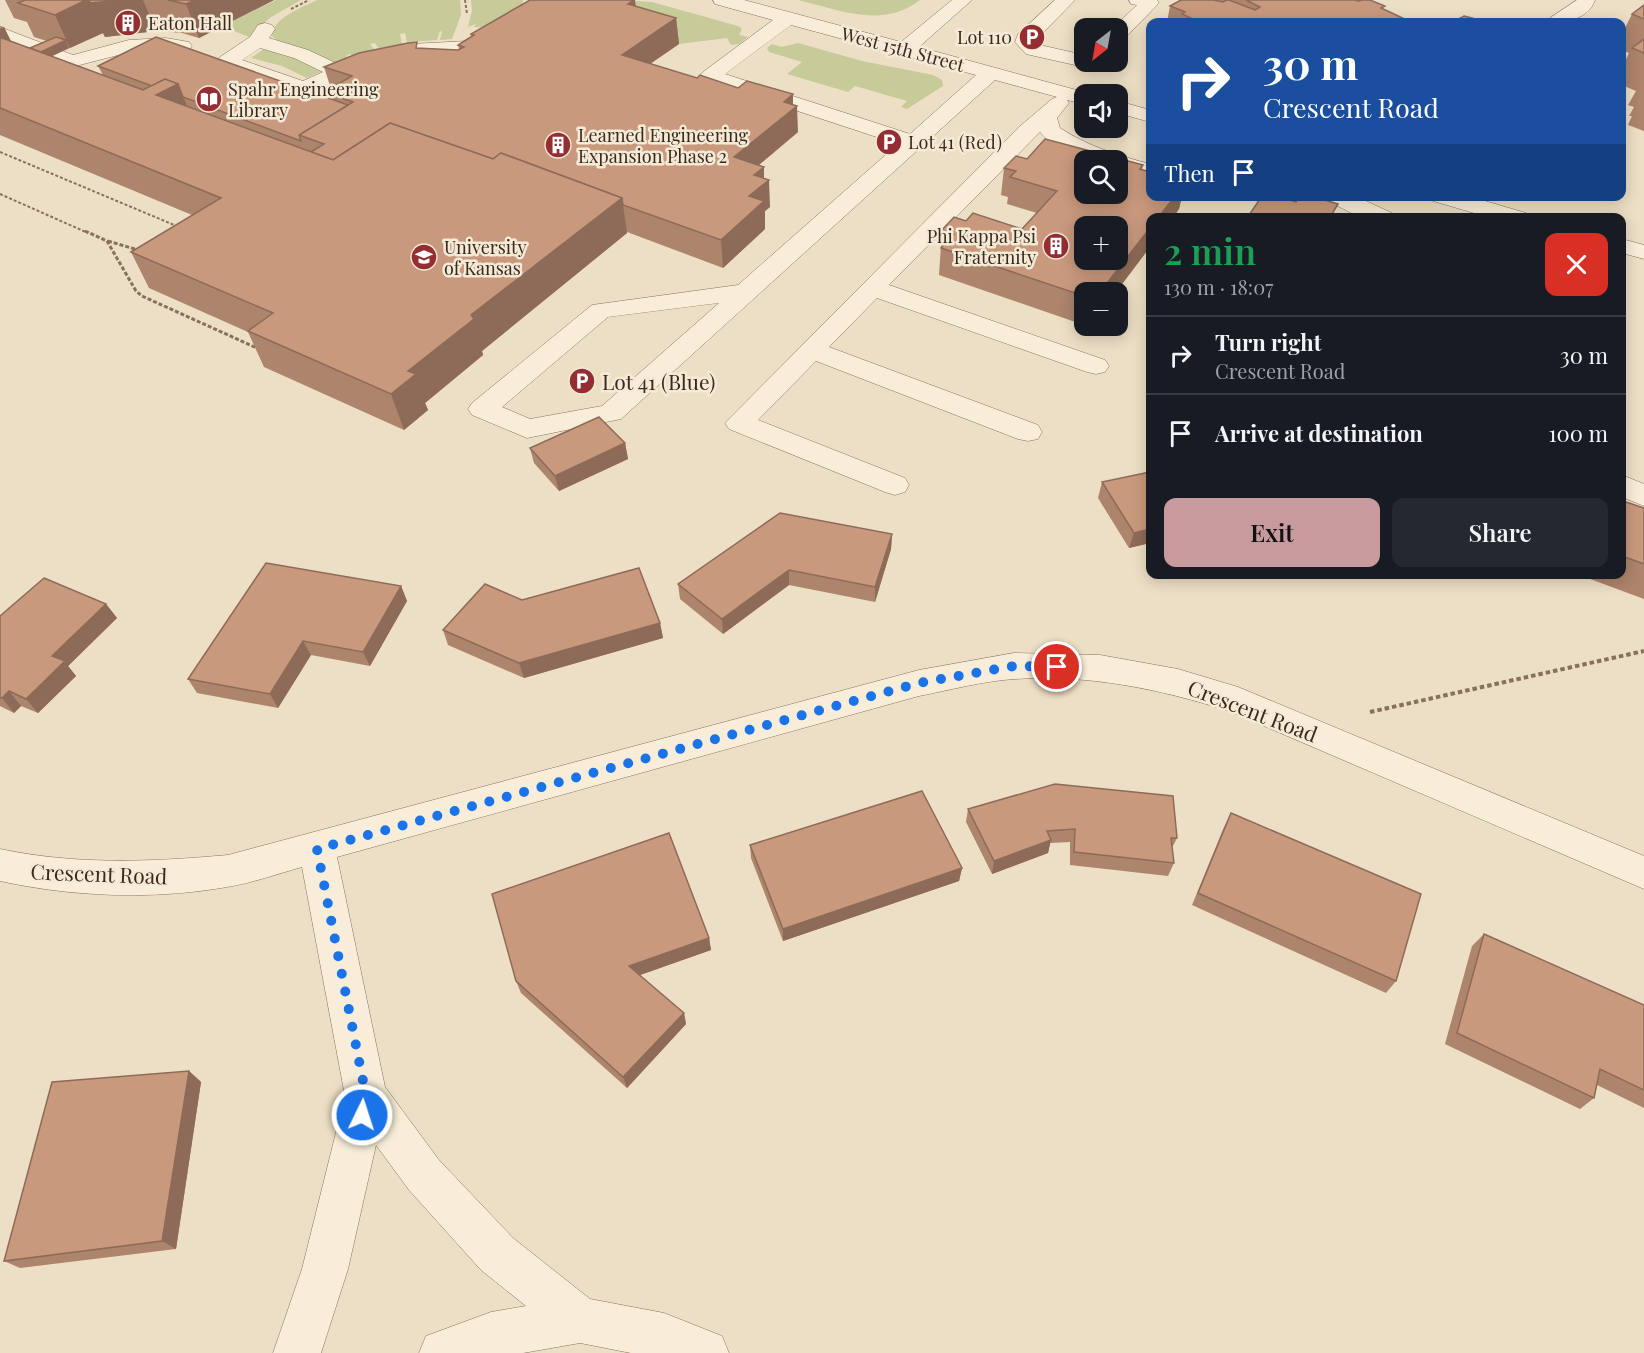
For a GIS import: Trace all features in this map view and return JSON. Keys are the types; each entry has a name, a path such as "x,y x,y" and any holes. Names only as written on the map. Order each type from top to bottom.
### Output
{"street":[{"name":"West 15th Street","path":"722,0 1074,95"},
{"path":"904,49 963,0"},
{"path":"1066,0 1025,38 1024,42 1033,50 1074,59"},
{"path":"1128,24 1150,3 1138,0"},
{"path":"1563,18 1584,5 1586,0"},
{"path":"788,18 710,76 913,142"},
{"path":"453,56 462,27"},
{"path":"305,88 381,56 411,50 453,56 512,31"},
{"path":"0,33 72,61 129,46 166,44 193,50 330,98"},
{"path":"226,61 261,35 339,72"},
{"path":"81,58 114,70"},
{"path":"746,292 601,310 482,409 527,429 611,413 991,73"},
{"path":"895,485 739,423 1027,132 1074,97"},
{"path":"1128,110 1146,115"},
{"path":"1046,117 1050,131 1065,141 1088,150"},
{"path":"1128,165 1146,170"},
{"path":"1347,201 1373,213"},
{"path":"1459,201 1501,213"},
{"path":"1626,247 1644,252"},
{"path":"873,288 1096,366"},
{"path":"811,350 1028,432"},
{"path":"1626,487 1644,496"},
{"name":"Crescent Road","path":"0,865 24,871 85,877 154,879 228,871 317,849 919,683 1014,666 1100,668 1178,682 1238,700 1644,873"},
{"path":"297,1353 325,1269 366,1096 317,849"},
{"path":"366,1096 424,1175 497,1254 580,1320"},
{"path":"442,1353 491,1335 580,1320 664,1336 705,1353"}],"path":[{"path":"0,152 187,230"},
{"path":"0,194 107,241 146,252"},
{"path":"107,241 136,291 142,296 267,352"},
{"path":"1369,712 1644,651"}],"green space":[{"path":"276,0 301,0 271,17 249,37 229,29 217,28"},
{"path":"317,0 460,0 461,15 452,39 440,40 442,32 440,31 437,40 407,42 405,33 400,34 402,45 379,49 375,43 370,44 375,51 354,57 350,54 346,56 351,60 334,63 316,54 279,42 272,36 273,30 283,19"},
{"path":"471,0 523,0 522,7 487,28 474,27 476,24 468,27 472,11"},
{"path":"798,0 920,0 906,9 891,14 861,15"},
{"path":"636,1 652,2 738,26 742,29 739,35 748,37 739,44 731,45 727,38 679,44 615,15"},
{"path":"798,43 862,61 933,75 942,80 943,86 907,109 901,107 907,101 855,86 848,92 787,74 802,62 769,52 767,48 772,44 781,47"},
{"path":"264,49 284,53 325,70 307,78 282,66 251,58"}],"building":[{"path":"25,0 86,0 55,15 18,3"},
{"path":"89,0 123,0 90,3"},
{"path":"168,0 195,0 186,4"},
{"name":"Learned Engineering Expansion Phase 2","path":"530,0 634,0 628,4 676,18 622,55 697,78 700,75 738,88 747,81 793,94 784,102 797,106 734,157 764,167 754,175 769,180 749,196 764,201 721,240 623,205 622,198 501,153 493,159 390,123 333,160 311,152 324,144 299,135 353,102 325,92 352,76 324,67 359,53 408,43 417,42 416,48 458,50 464,47 458,45 474,35 471,34"},
{"path":"1181,0 1223,2 1229,0 1255,10 1260,7 1246,0 1370,0 1385,6 1381,8 1402,18 1191,18 1182,14 1185,12 1170,6"},
{"path":"1644,5 1644,19 1632,14"},
{"path":"56,37 66,40 41,52 30,48"},
{"path":"156,37 348,105 299,135 301,141 183,97 178,84 165,79 152,86 98,66"},
{"path":"0,39 143,90 165,79 178,84 156,95 333,160 390,123 493,159 501,153 622,198 471,315 474,319 408,371 416,374 391,394 248,331 273,313 131,252 221,198 0,108"},
{"path":"1644,39 1644,53 1632,48"},
{"path":"1045,139 1086,150 1074,150 1074,204 1128,204 1128,161 1143,165 1140,169 1146,171 1146,201 1171,201 1162,213 1146,213 1146,233 1128,256 1128,216 1074,216 1074,270 1117,270 1108,282 1074,282 1074,293 941,248 954,234 942,230 954,217 966,221 973,213 1022,229 1057,191 1010,177 1016,171 1004,168 1016,156 1027,159"},
{"path":"1259,201 1328,201 1338,204 1333,213 1250,213"},
{"path":"599,417 625,443 555,476 530,448"},
{"path":"1146,473 1146,530 1134,533 1102,482"},
{"path":"1626,502 1644,508 1644,564 1626,557"},
{"path":"780,513 892,534 875,587 789,570 722,619 678,584"},
{"path":"266,563 401,586 363,652 303,641 270,694 188,679"},
{"path":"639,568 660,623 519,663 443,630 485,584 522,600"},
{"path":"44,578 106,604 52,656 65,661 26,699 9,691 0,698 0,616"},
{"path":"1055,784 1173,796 1177,838 1171,838 1174,863 1074,852 1075,829 1047,831 1051,840 994,861 968,809"},
{"path":"922,791 962,868 783,929 750,845"},
{"path":"1231,813 1421,894 1396,981 1198,893"},
{"path":"669,833 709,938 629,966 684,1013 623,1077 516,981 492,894"},
{"path":"1484,934 1644,1005 1644,1090 1600,1069 1594,1098 1457,1033"},
{"path":"189,1071 162,1241 4,1261 52,1082"}],"place":[{"name":"Eaton Hall","path":"128,23"},
{"name":"Lot 110","path":"1032,37"},
{"name":"Spahr Engineering Library","path":"209,99"},
{"name":"Lot 41 (Red)","path":"889,142"},
{"name":"Learned Engineering Expansion Phase 2","path":"558,145"},
{"name":"Phi Kappa Psi Fraternity","path":"1056,246"},
{"name":"University of Kansas","path":"424,257"},
{"name":"Lot 41 (Blue)","path":"582,381"}],"route":[{"path":"362,1115 366,1096 317,849 919,683 1014,666 1057,667"}]}
